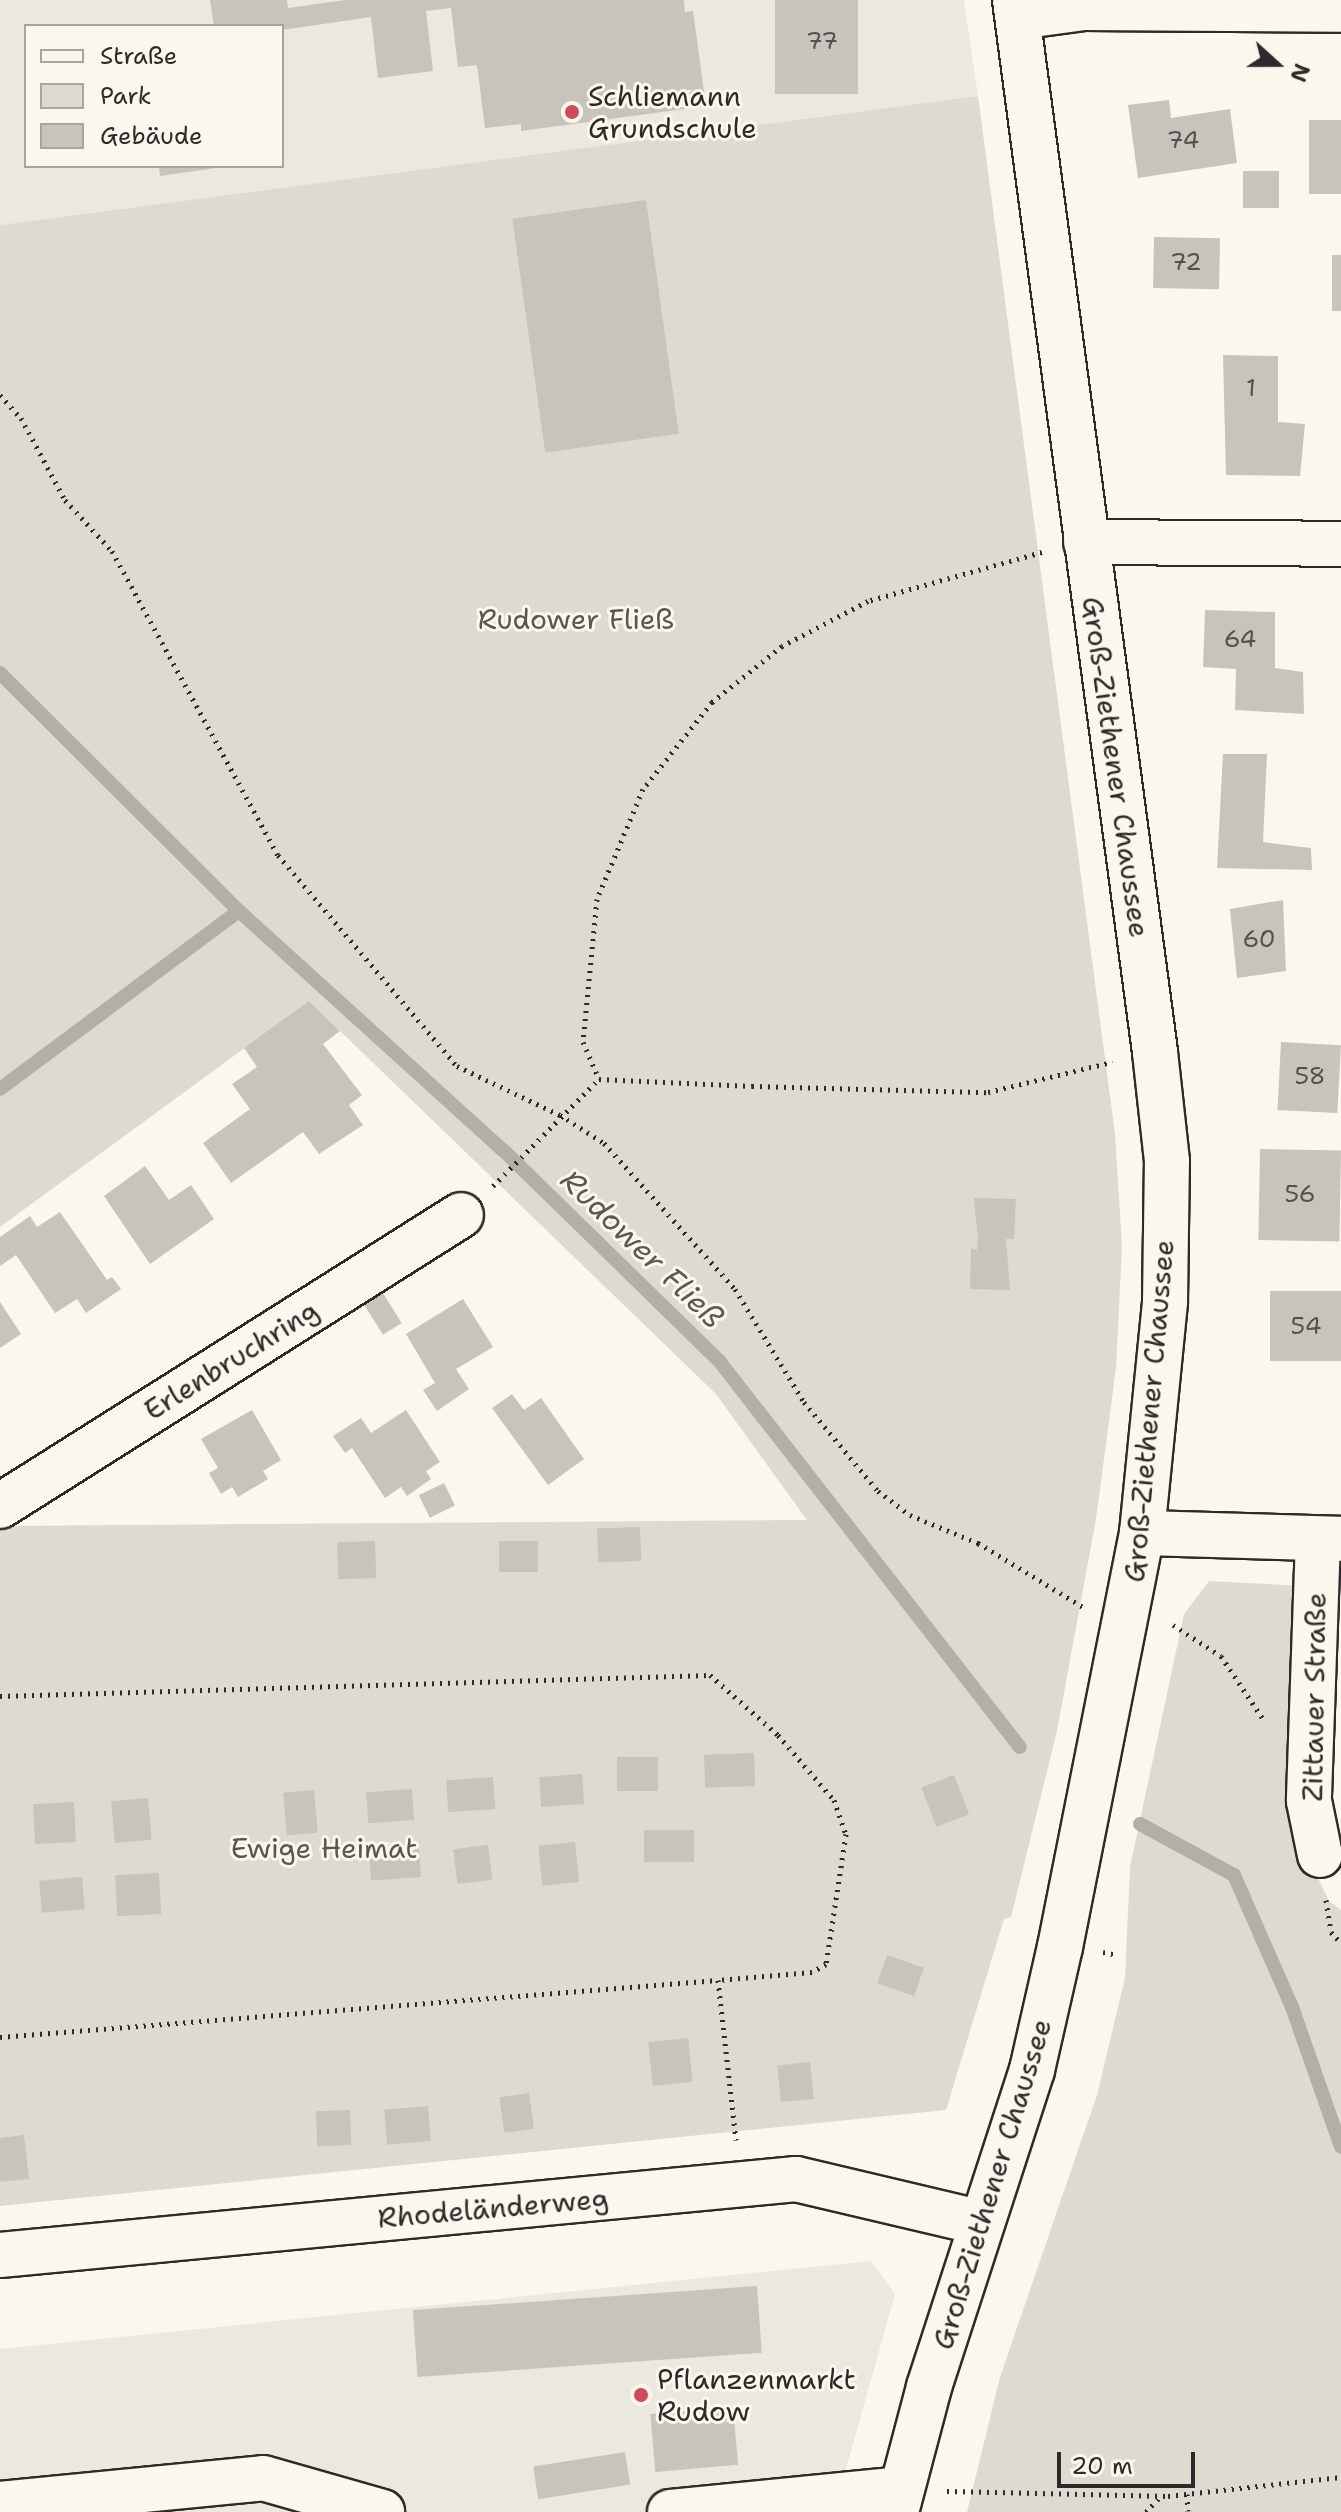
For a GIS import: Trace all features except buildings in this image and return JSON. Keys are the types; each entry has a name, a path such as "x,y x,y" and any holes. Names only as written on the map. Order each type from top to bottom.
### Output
{"street":[{"path":"1016,9 1341,10"},
{"name":"Groß-Ziethener Chaussee","path":"898,2500 1032,2070 1142,1533 1165,1301 1167,1161 1155,1052 1016,9"},
{"path":"1086,542 1341,544"},
{"name":"Erlenbruchring","path":"0,1506 461,1215"},
{"name":"Zittauer Straße","path":"1142,1533 1329,1539 1309,1801 1320,1855"},
{"name":"Rhodeländerweg","path":"0,2255 796,2179 982,2223"},
{"path":"0,2504 263,2478 382,2512"},
{"path":"670,2512 898,2500"}],"path":[{"path":"0,395 21,418 65,500 112,551 278,855 457,1066 560,1115 604,1143 735,1289 804,1402 878,1491 910,1515 978,1543 1092,1609"},
{"path":"599,1079 583,1042 597,899 643,789 712,702 782,646 868,601 1086,542"},
{"path":"505,1174 560,1115 599,1079 988,1092 1155,1052"},
{"path":"1173,1625 1221,1656 1256,1705"},
{"path":"0,1696 710,1675 787,1745 834,1800 846,1834 826,1964 812,1972 0,2037"},
{"path":"718,1980 741,2184"},
{"path":"898,2500 1160,2496 1341,2477"},
{"path":"1187,2494 1188,2511"},
{"path":"1146,2512 1160,2496"}],"shaded area":[{"name":"Schliemann Grundschule","path":"0,0 964,0 978,96 0,225"},
{"path":"871,2261 895,2294 834,2512 0,2512 0,2349"}],"green space":[{"name":"Rudower Fließ","path":"978,96 1115,1134 1122,1246 1116,1368 1096,1519 1057,1731 1011,1917 1004,1919 946,2110 0,2206 0,1526 807,1520 716,1394 309,1001 0,1227 0,225"},
{"path":"1209,1581 1303,1586 1314,1870 1329,1901 1341,1910 1341,2512 967,2512 1000,2377 1097,2095 1125,1978 1130,1867 1184,1614"}],"waterway":[{"name":"Rudower Fließ","path":"0,673 239,911 503,1150 720,1362 1020,1747"},
{"path":"0,1089 239,911"},
{"name":"Rudower Fließ","path":"1140,1824 1234,1875 1292,2007 1341,2147"}],"place":[{"name":"Schliemann Grundschule","path":"572,112"},
{"name":"Pflanzenmarkt Rudow","path":"641,2395"}],"park label":[{"name":"Ewige Heimat","path":"324,1848"}]}
